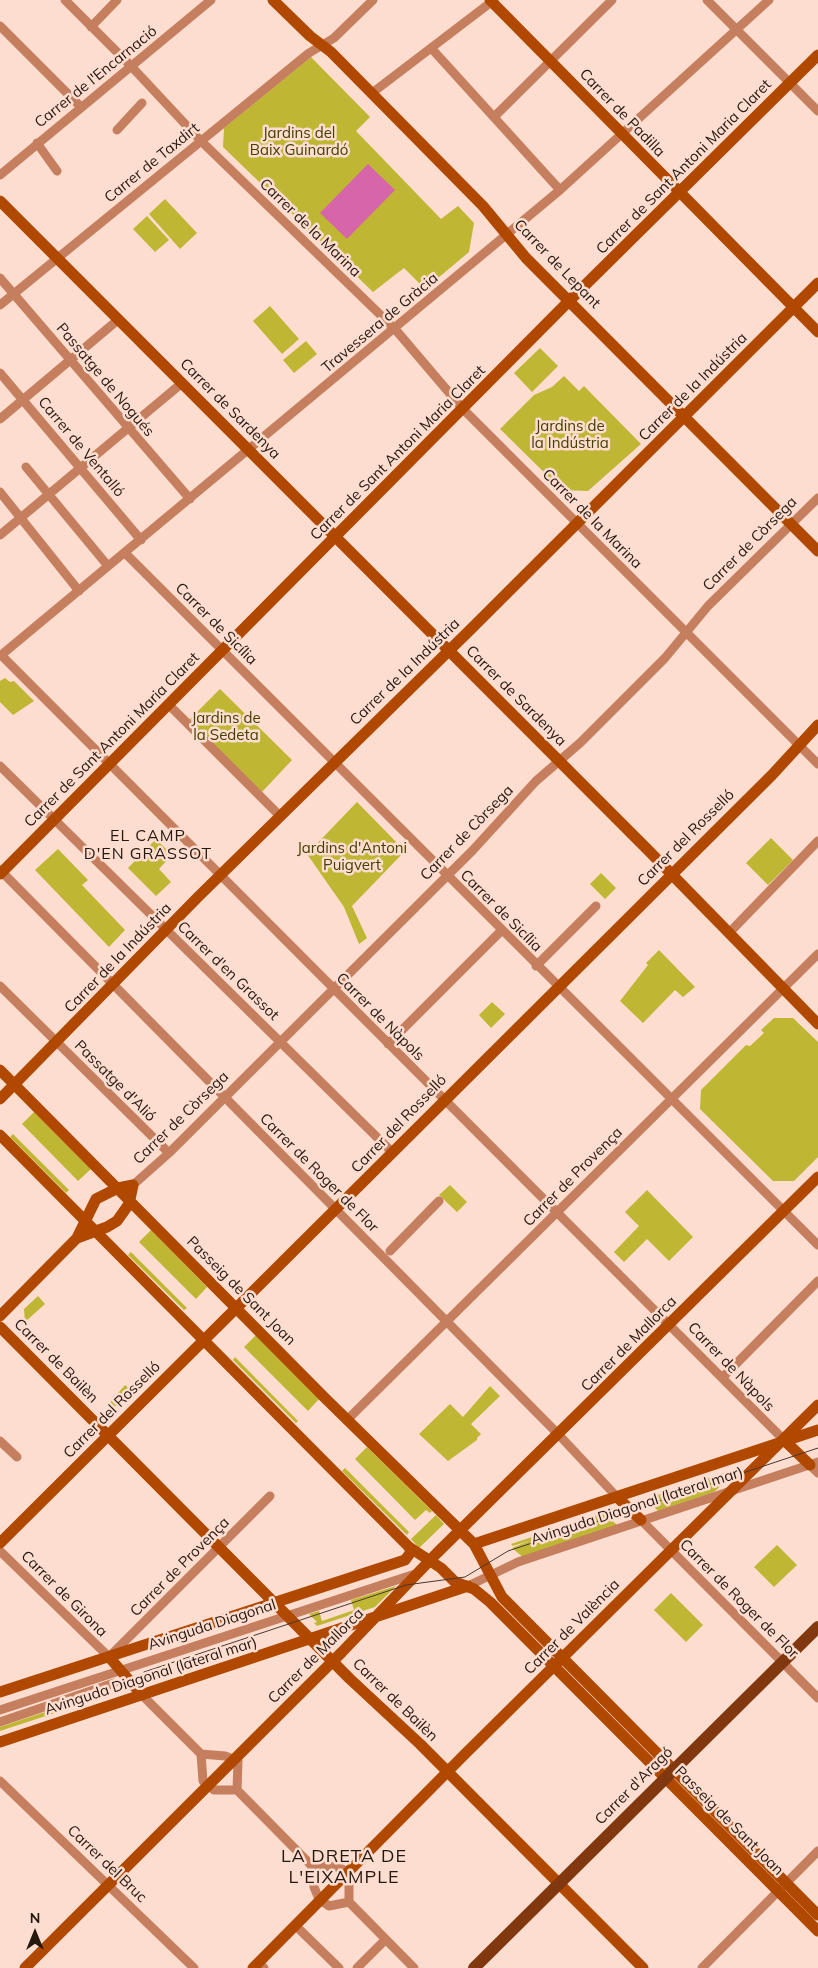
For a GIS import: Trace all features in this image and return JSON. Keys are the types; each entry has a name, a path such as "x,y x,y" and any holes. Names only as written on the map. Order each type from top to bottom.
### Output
{"main road":[{"name":"Carrer de Lepant","path":"273,0 307,34 322,44 372,93 483,206 506,236 683,418 792,523 818,551"},
{"name":"Carrer de Padilla","path":"492,1 818,332"},
{"name":"Carrer de Sant Antoni Maria Claret","path":"1,872 818,55"},
{"name":"Carrer de Sardenya","path":"0,200 450,650 818,1024"},
{"name":"Carrer de la Indústria","path":"0,1100 280,816 450,650 818,283"},
{"name":"Carrer del Rosselló","path":"0,1543 393,1153 557,986 672,874 818,725"},
{"name":"Passeig de Sant Joan","path":"0,1070 347,1420 474,1544 502,1597 558,1662"},
{"path":"0,1135 409,1547 433,1563 418,1574"},
{"name":"Carrer de Mallorca","path":"433,1563 460,1532 818,1178"},
{"path":"0,1316 77,1238 96,1199 118,1188 133,1185 130,1200 117,1221 77,1238"},
{"name":"Carrer de Bailèn","path":"0,1327 643,1968"},
{"name":"Carrer de València","path":"260,1968 319,1899 348,1874 447,1772 818,1405"},
{"path":"474,1544 818,1430"},
{"path":"784,1440 814,1463"},
{"path":"617,1497 642,1520"},
{"path":"0,1692 405,1560 411,1552 409,1547"},
{"name":"Passeig de Sant Joan","path":"433,1563 455,1582 468,1586 490,1602 558,1662 670,1774 786,1882 818,1915"},
{"name":"Carrer de Mallorca","path":"25,1968 109,1884 211,1787 235,1758 418,1574"},
{"name":"Avinguda Diagonal (lateral mar)","path":"0,1742 468,1586"},
{"name":"Carrer d'Aragó","path":"474,1968 818,1627"},
{"path":"109,1657 142,1695"},
{"name":"Passeig de Sant Joan","path":"670,1774 778,1891 818,1931"}],"street":[{"name":"Carrer de la Marina","path":"64,0 131,66 201,141 395,329 463,409 818,764"},
{"path":"91,27 117,0"},
{"name":"Carrer de l'Encarnació","path":"0,175 211,0"},
{"name":"Carrer de Taxdirt","path":"0,305 322,44 334,38 373,0"},
{"path":"494,117 612,0"},
{"path":"707,0 818,112"},
{"name":"Travessera de Gràcia","path":"0,656 560,190 769,0"},
{"path":"372,93 432,49 492,1"},
{"path":"0,26 81,107"},
{"path":"432,49 560,190"},
{"path":"117,130 145,100"},
{"path":"37,143 57,170"},
{"name":"Passatge de Nogués","path":"0,278 190,499"},
{"path":"0,419 119,319"},
{"name":"Carrer de Ventalló","path":"0,373 141,540"},
{"path":"0,535 182,383"},
{"path":"26,467 108,566"},
{"path":"0,492 79,591"},
{"name":"Carrer de Còrsega","path":"133,1185 169,1153 447,876 558,760 580,743 651,672 708,606 818,498"},
{"name":"Carrer de Sicília","path":"125,553 536,966 818,1245"},
{"name":"Carrer de Nàpols","path":"0,656 784,1440"},
{"path":"168,704 280,816"},
{"name":"Carrer d'en Grassot","path":"0,766 393,1153"},
{"path":"729,933 818,841"},
{"name":"Carrer de Roger de Flor","path":"1,872 447,1321 617,1497"},
{"path":"536,966 596,906"},
{"path":"388,1044 502,930"},
{"name":"Carrer de Provença","path":"347,1420 818,954"},
{"name":"Passatge d'Alió","path":"0,986 169,1153"},
{"path":"390,1251 439,1201"},
{"path":"722,1378 818,1281"},
{"path":"0,1441 16,1457"},
{"path":"814,1463 818,1474"},
{"name":"Avinguda Diagonal (lateral mar)","path":"468,1586 490,1572 518,1562 814,1463"},
{"name":"Carrer de Provença","path":"109,1657 270,1496"},
{"name":"Carrer de Roger de Flor","path":"642,1520 818,1698"},
{"name":"Carrer de Girona","path":"0,1551 109,1657"},
{"name":"Avinguda Diagonal","path":"0,1710 418,1574"},
{"path":"0,1722 114,1683"},
{"path":"142,1695 201,1754 203,1781 211,1787 237,1790 312,1866 314,1887 319,1899 329,1906 349,1902"},
{"path":"201,1754 235,1758 238,1764 237,1790"},
{"name":"Carrer del Bruc","path":"0,1781 194,1968"},
{"path":"702,1968 818,1850"},
{"path":"312,1866 338,1867 348,1874 349,1902 414,1968"},
{"path":"300,1930 339,1968"},
{"path":"356,1968 386,1940"}],"green space":[{"name":"Jardins del Baix Guinardó","path":"311,57 370,117 356,131 441,219 458,206 474,223 469,252 425,289 404,268 373,292 223,147 224,128"},
{"path":"165,199 197,233 180,249 149,214"},
{"path":"147,216 169,240 155,252 133,229"},
{"path":"270,306 299,339 282,354 253,321"},
{"path":"306,341 317,354 294,373 283,360"},
{"path":"540,348 558,366 532,392 514,373"},
{"name":"Jardins de la Indústria","path":"564,376 579,391 584,386 641,444 588,491 562,490 500,429 534,395 552,387"},
{"path":"5,678 10,682 14,681 34,701 13,715 0,702 0,681"},
{"name":"Jardins de la Sedeta","path":"220,689 292,760 262,792 189,720"},
{"name":"Jardins d'Antoni Puigvert","path":"357,802 405,851 352,906 367,938 359,944 344,907 307,854"},
{"path":"771,838 793,860 768,885 746,863"},
{"path":"156,839 172,855 159,869 171,882 156,896 128,868"},
{"path":"58,849 88,880 82,885 125,930 109,947 35,870"},
{"path":"601,873 616,888 605,899 590,884"},
{"path":"659,950 695,987 683,997 675,990 643,1023 620,1001 648,965 646,963"},
{"path":"492,1002 505,1014 491,1028 479,1015"},
{"path":"774,1018 793,1018 818,1042 818,1157 794,1181 773,1181 700,1109 701,1090 746,1045 750,1046 764,1033 761,1030"},
{"path":"34,1112 91,1169 78,1181 22,1124"},
{"path":"13,1134 69,1190 66,1193 10,1137"},
{"path":"450,1185 467,1202 457,1212 439,1195"},
{"path":"647,1190 693,1237 669,1261 647,1239 624,1262 614,1252 639,1226 625,1212"},
{"path":"151,1230 207,1287 196,1299 139,1242"},
{"path":"131,1252 187,1308 184,1310 128,1255"},
{"path":"38,1296 45,1304 25,1322 24,1309"},
{"path":"256,1335 319,1399 308,1411 244,1347"},
{"path":"235,1357 298,1421 296,1423 233,1360"},
{"path":"125,1385 133,1392 119,1406 107,1406"},
{"path":"490,1386 500,1396 471,1424 481,1434 477,1440 448,1461 419,1434 450,1404 463,1417"},
{"path":"367,1447 432,1511 430,1513 426,1510 415,1520 355,1459"},
{"path":"345,1468 409,1532 407,1535 342,1471"},
{"path":"735,1469 736,1472 714,1492 658,1511 646,1499"},
{"path":"604,1513 617,1525 523,1557 512,1548 531,1540 513,1546 511,1544"},
{"path":"436,1515 444,1524 419,1548 411,1539"},
{"path":"777,1545 797,1565 774,1587 754,1567"},
{"path":"396,1586 375,1607 317,1626 314,1623 317,1622 309,1614 319,1611 322,1621 354,1610 351,1600"},
{"path":"671,1593 703,1625 686,1642 654,1610"},
{"path":"78,1701 79,1705 0,1731 0,1727"}],"shaded area":[{"path":"368,164 395,190 347,239 320,213"}],"tram line":[{"path":"144,1672 406,1585 465,1577 508,1551 818,1448"}],"district":[{"name":"EL CAMP D'EN GRASSOT","path":"148,845"},
{"name":"LA DRETA DE L'EIXAMPLE","path":"344,1867"}]}
